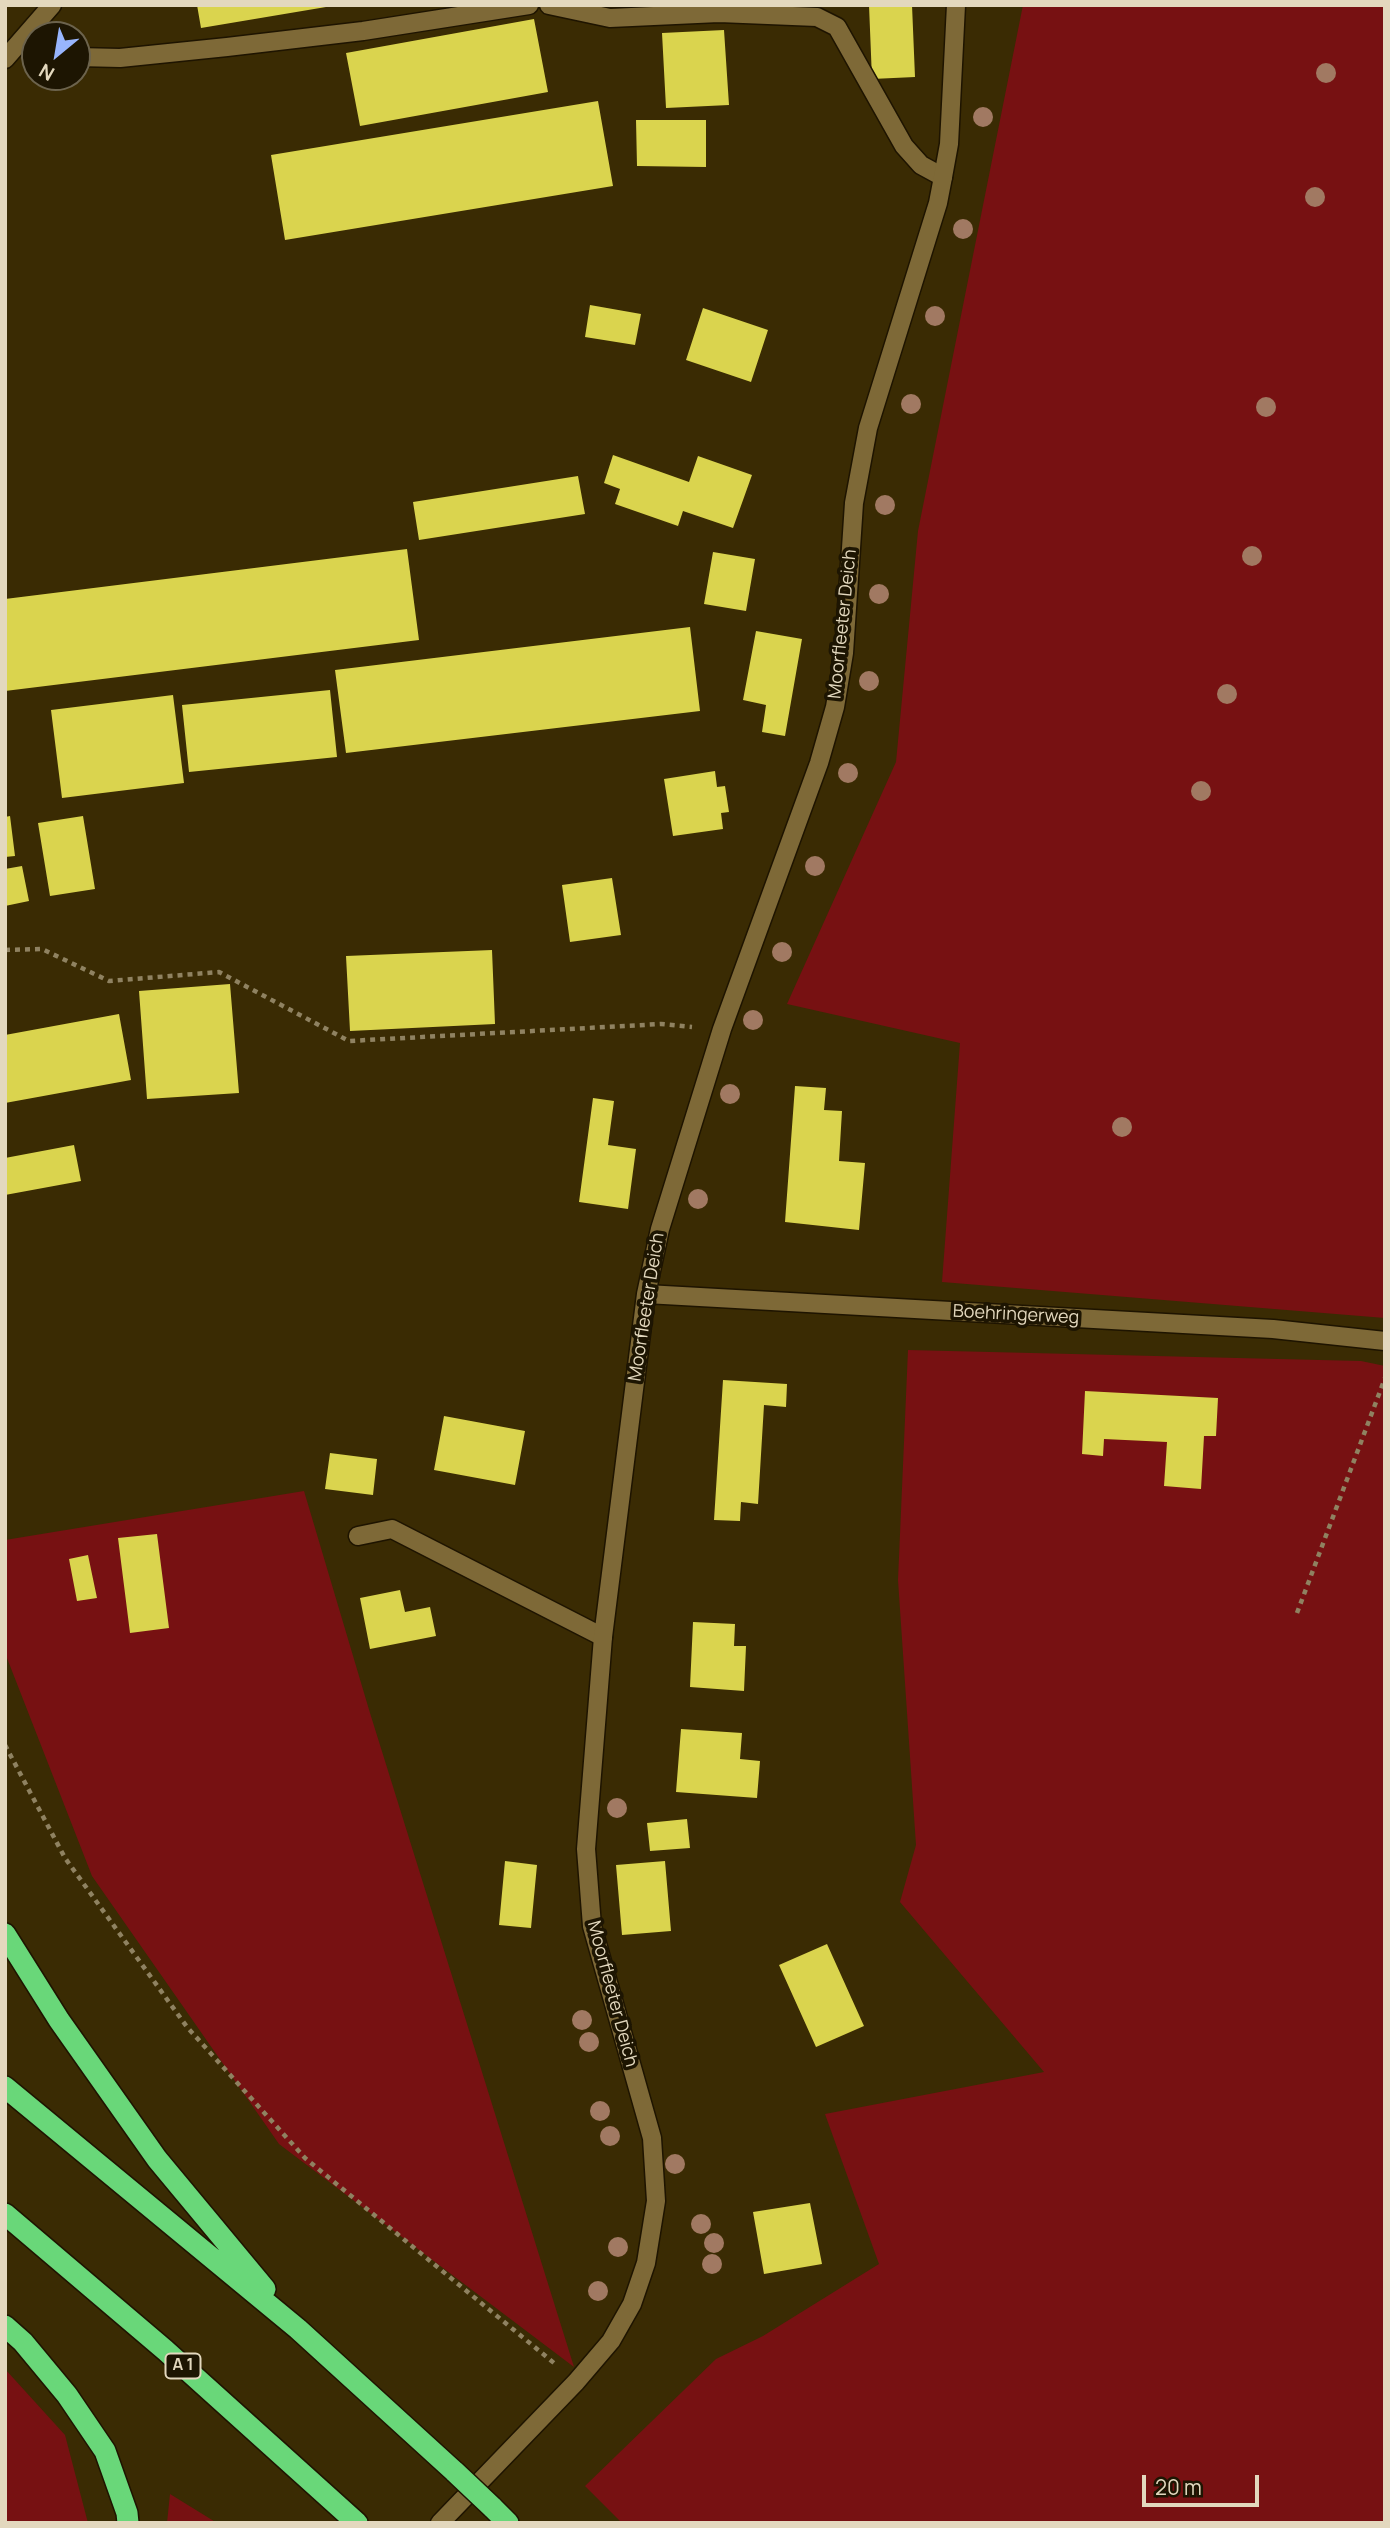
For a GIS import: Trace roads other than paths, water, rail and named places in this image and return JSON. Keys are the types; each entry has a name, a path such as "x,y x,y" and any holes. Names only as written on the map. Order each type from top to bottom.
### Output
{"highway":[{"path":"5,1934 59,2020 157,2159 298,2329"},
{"path":"5,2087 298,2329 508,2523"},
{"name":"A 1","path":"5,2214 165,2350 357,2523"},
{"path":"5,2326 23,2342 67,2395 105,2451 128,2523"}],"street":[{"path":"42,21 51,5"},
{"path":"91,57 120,58 363,31 529,5"},
{"path":"549,5 610,18 719,13 817,17 837,27 904,146 921,165 943,177"},
{"name":"Moorfleeter Deich","path":"440,2523 576,2382 611,2341 632,2304 646,2263 656,2201 652,2138 592,1926 586,1849 603,1637 646,1294 660,1229 722,1029 819,762 835,707 844,653 854,503 868,428 938,203 943,177 948,144 956,5"},
{"path":"5,59 21,50"},
{"name":"Boehringerweg","path":"646,1294 1273,1329 1385,1341"},
{"path":"358,1536 392,1529 603,1637"}]}
